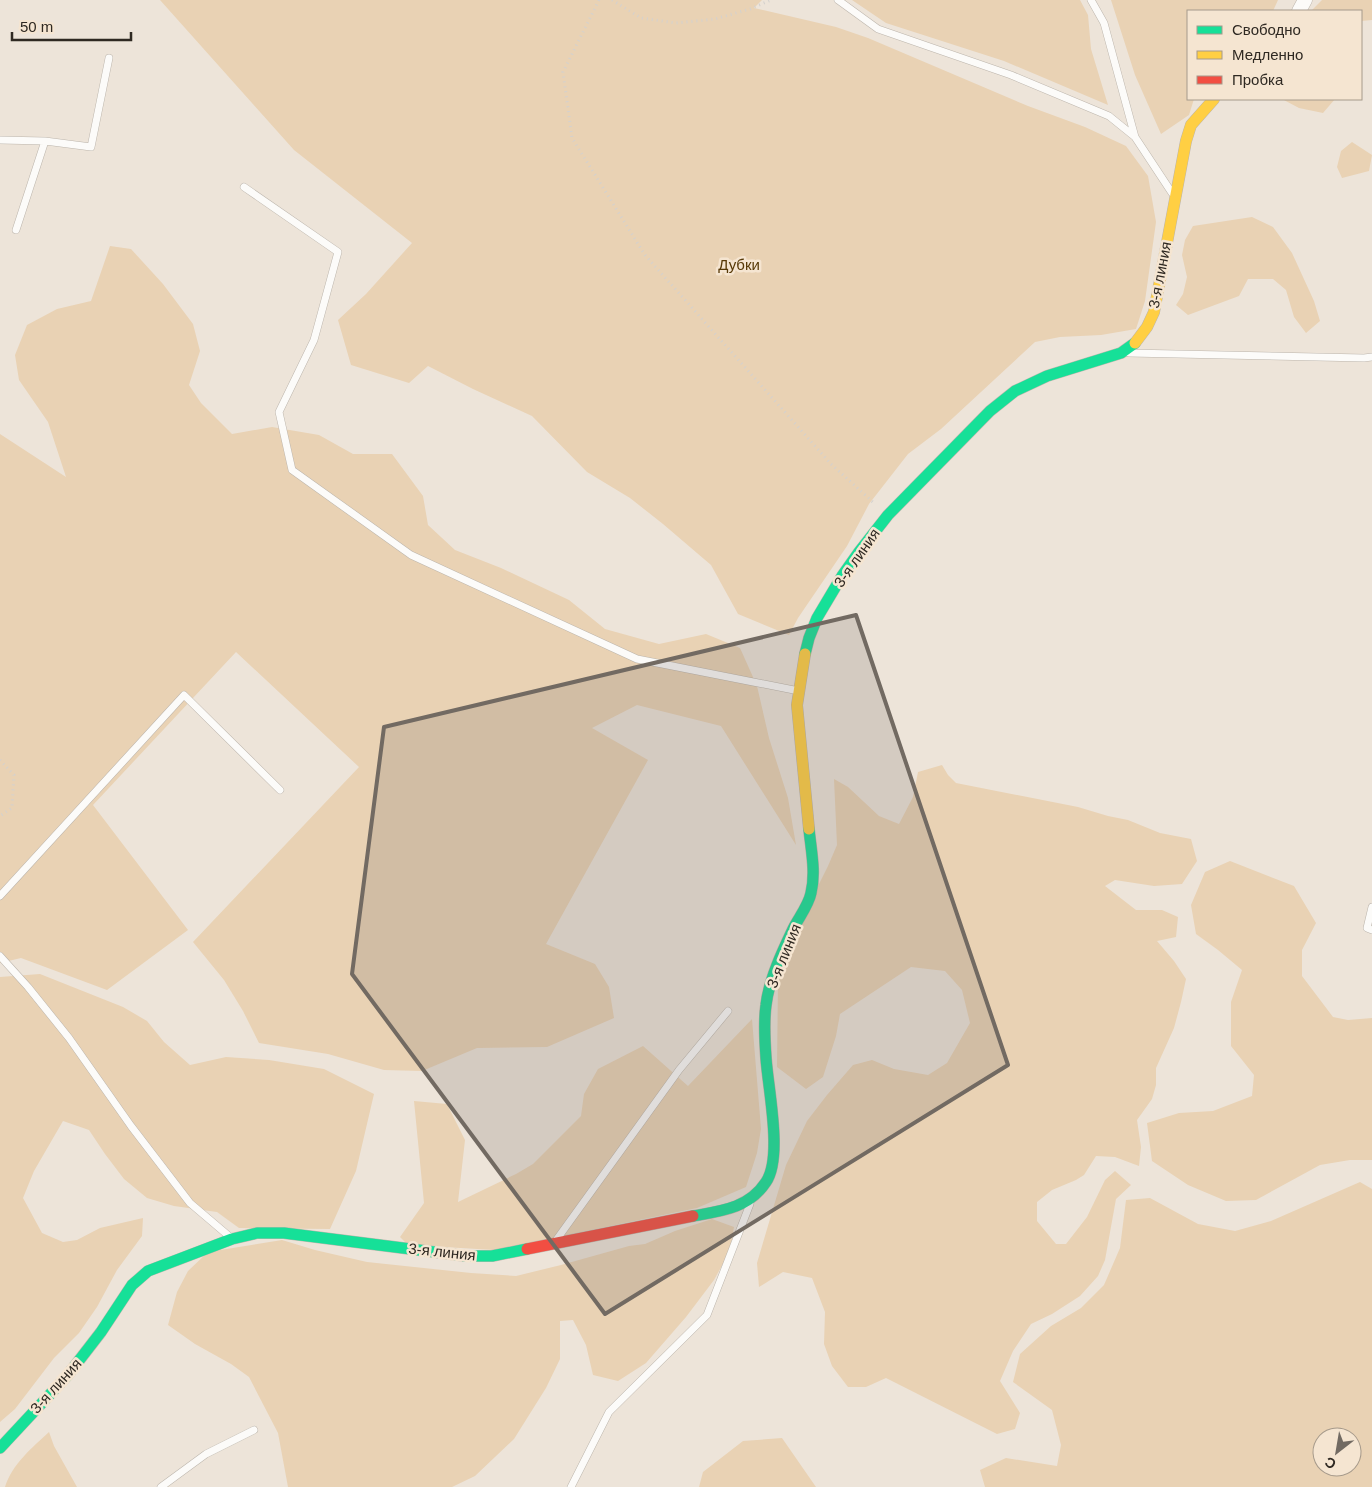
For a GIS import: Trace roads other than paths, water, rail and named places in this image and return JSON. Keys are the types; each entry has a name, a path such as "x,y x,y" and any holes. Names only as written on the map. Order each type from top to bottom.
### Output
{"street":[{"name":"3-я линия","path":"0,1448 67,1376 101,1332 132,1285 148,1272 232,1239 256,1233 284,1233 466,1256 492,1256 731,1210 753,1197 767,1181 774,1162 772,1110 766,1058 766,1005 774,974 784,947 811,895 814,876 797,705 804,657 817,618 858,552 888,515 990,411 1015,390 1063,371 1121,353 1135,343 1147,327 1154,312 1174,198 1191,125 1213,100"}],"lane":[{"path":"838,0 878,29 1011,76 1109,116 1135,136"},
{"path":"1091,0 1104,23 1135,136 1174,198"},
{"path":"0,140 44,141 92,147 109,58"},
{"path":"16,230 44,141"},
{"path":"244,187 338,252 314,340 279,412 292,470 411,554 637,659 799,691"},
{"path":"1121,353 1252,357 1372,357"},
{"path":"0,896 184,695 280,790"},
{"path":"1372,907 1367,928 1372,930"},
{"path":"0,956 69,1038 131,1126 190,1203 232,1239"},
{"path":"553,1244 679,1070 728,1011"},
{"path":"571,1487 609,1412 707,1315 753,1197"},
{"path":"161,1487 206,1454 254,1430"}],"park label":[{"name":"Дубки","path":"739,265"}]}
